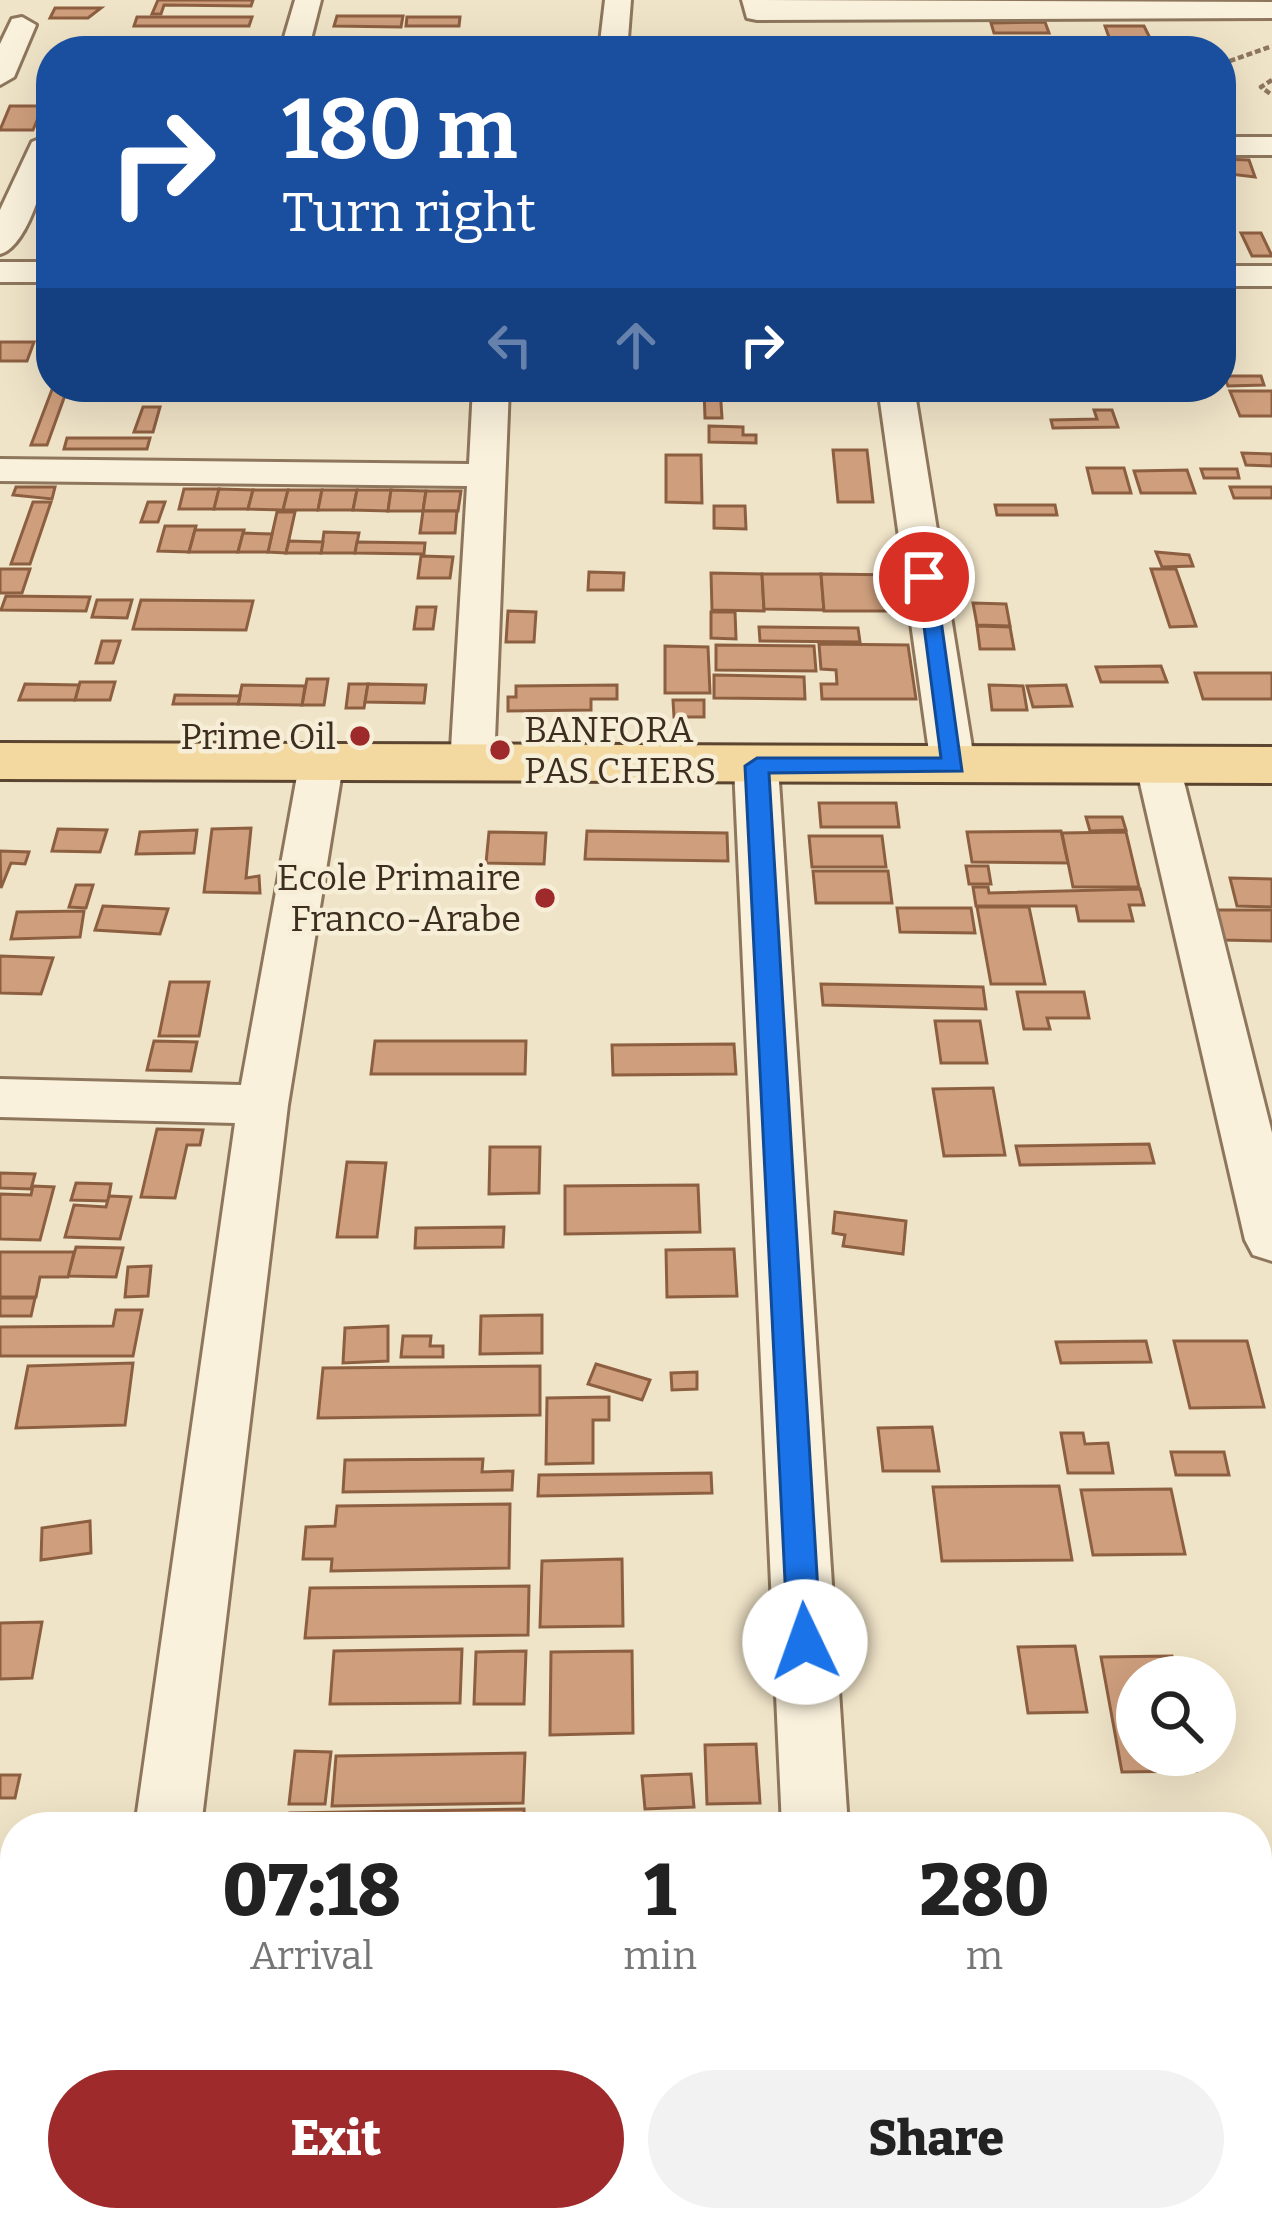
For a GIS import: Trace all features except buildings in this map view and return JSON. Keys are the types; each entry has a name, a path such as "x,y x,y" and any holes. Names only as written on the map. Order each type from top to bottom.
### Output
{"main road":[{"path":"0,760 321,765 1272,765"}],"street":[{"path":"298,36 308,0"},
{"path":"614,36 618,0"},
{"path":"755,0 757,12 1087,16 1272,10"},
{"path":"0,76 22,26"},
{"path":"1236,146 1272,146"},
{"path":"0,244 36,152"},
{"path":"0,272 36,272"},
{"path":"1236,279 1268,286"},
{"path":"472,765 489,402"},
{"path":"898,402 953,766"},
{"path":"0,470 486,475"},
{"path":"170,1812 263,1106 321,765"},
{"path":"757,766 814,1812"},
{"path":"1158,766 1272,1240"},
{"path":"0,1098 263,1106"}],"path":[{"path":"1236,59 1272,46"},
{"path":"1272,80 1261,88 1272,95"}],"place":[{"name":"Prime Oil","path":"360,736"},
{"name":"BANFORA PAS CHERS","path":"500,750"},
{"name":"Ecole Primaire Franco-Arabe","path":"545,898"}],"route":[{"path":"805,1642 757,766 953,766 924,577"}]}
